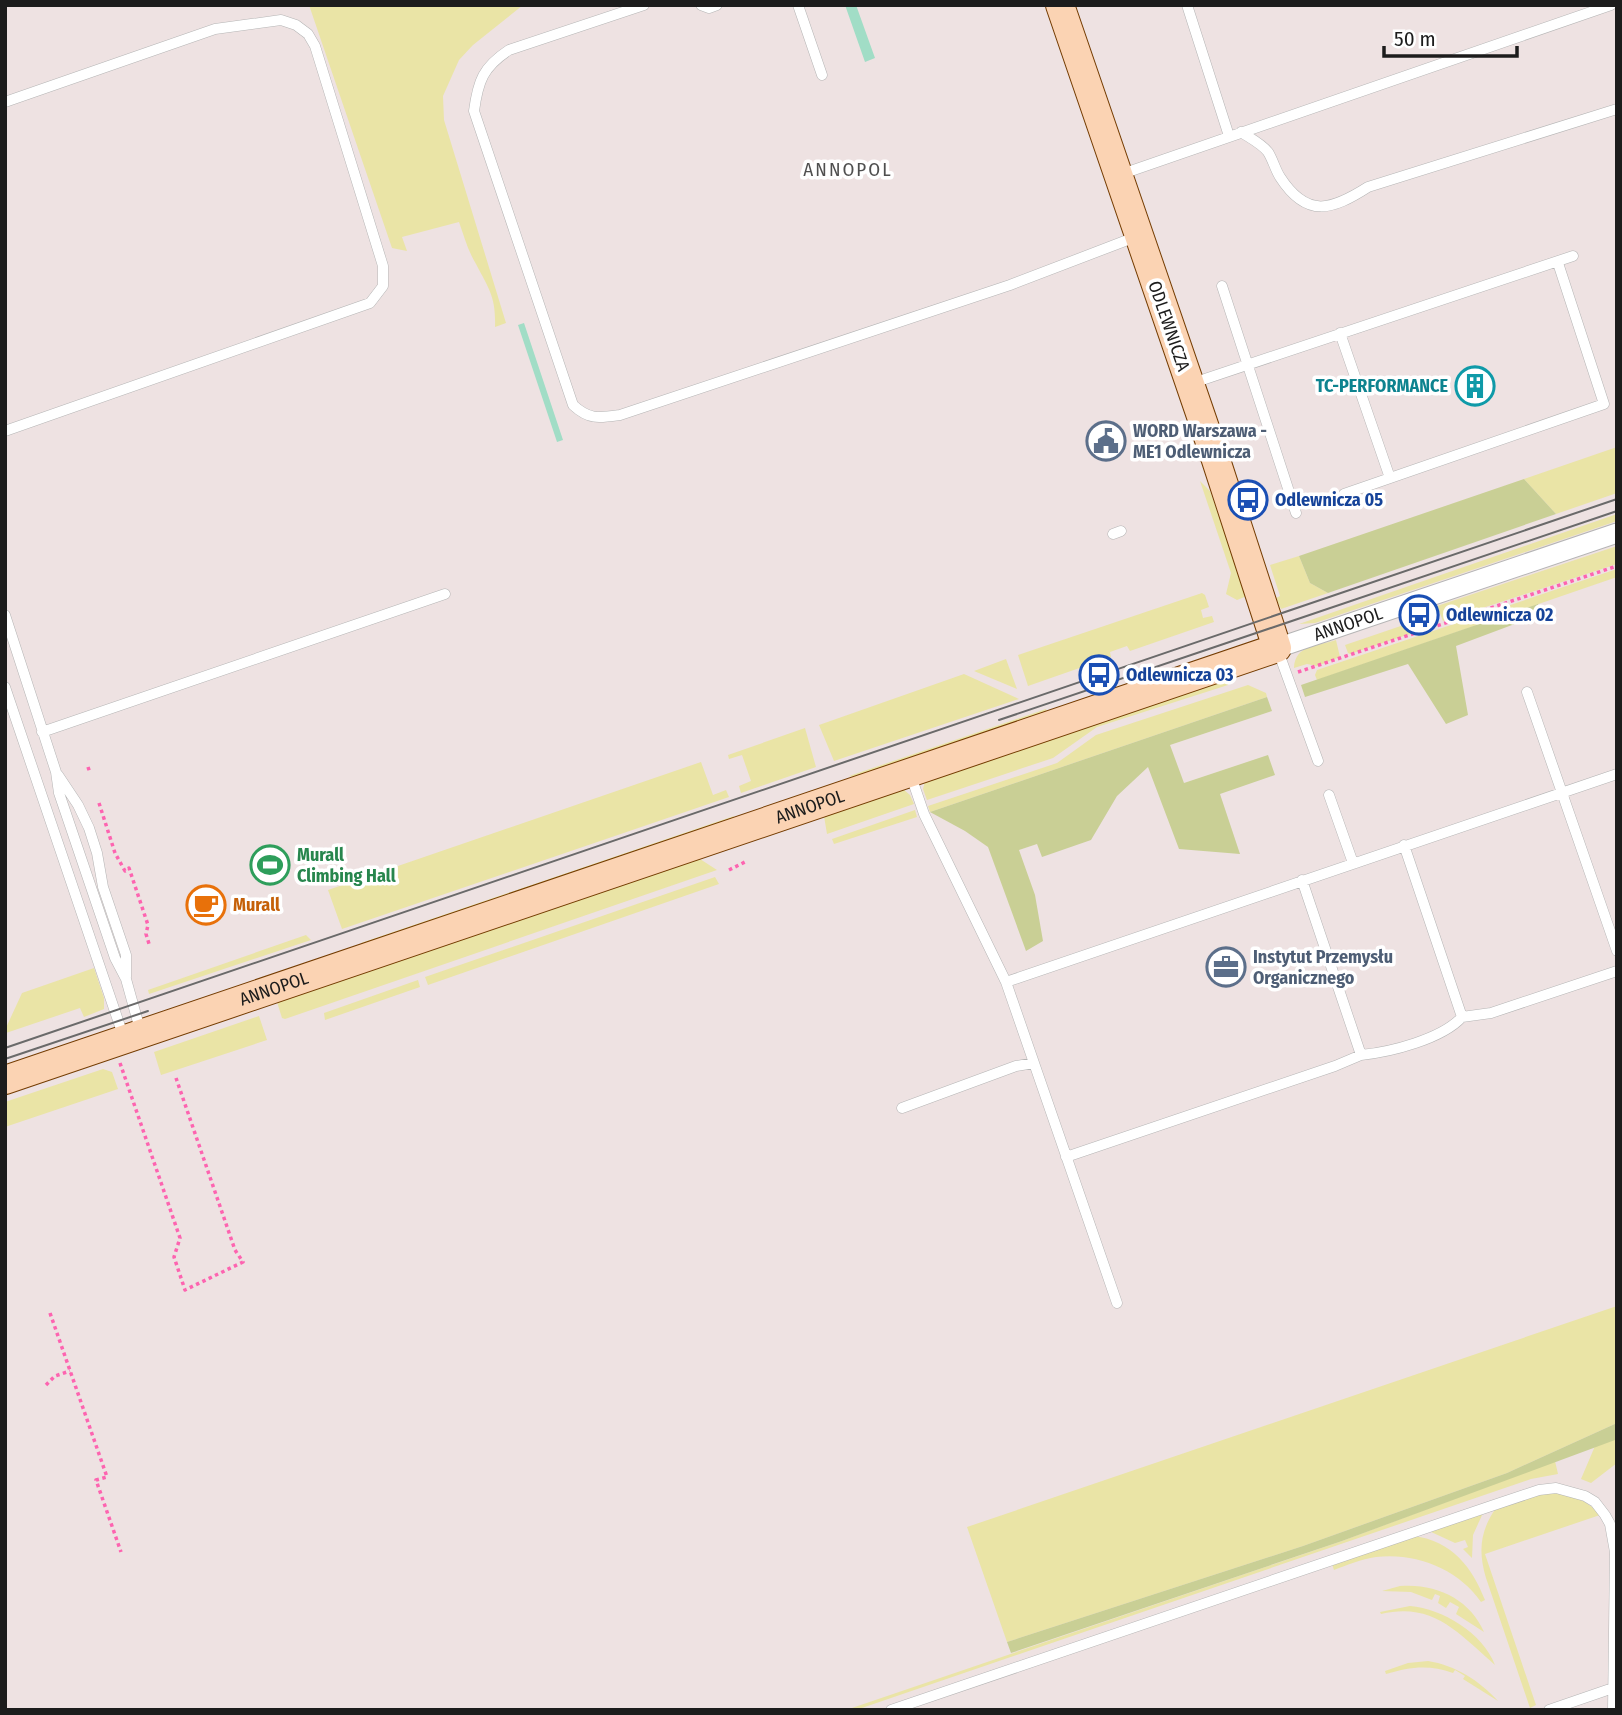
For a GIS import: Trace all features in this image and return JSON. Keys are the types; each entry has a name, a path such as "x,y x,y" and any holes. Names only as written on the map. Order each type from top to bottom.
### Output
{"street":[{"name":"ODLEWNICZA","path":"1060,5 1277,648"},
{"name":"ANNOPOL","path":"5,1080 128,1045 910,773 1617,533"}],"lane":[{"path":"644,5 509,50 493,60 483,74 476,93 474,111 573,405 583,415 600,418 620,415 1010,285 1139,236"},
{"path":"701,5 709,8 717,5"},
{"path":"798,5 822,75"},
{"path":"1187,5 1229,136"},
{"path":"1118,175 1611,5"},
{"path":"5,102 215,29 281,20 296,25 308,34 315,46 383,266 383,286 370,303 5,431"},
{"path":"1241,132 1267,151 1293,196 1317,208 1343,203 1368,187 1617,109"},
{"path":"1190,385 1573,256"},
{"path":"1344,494 1604,404 1558,263"},
{"path":"1222,286 1296,513"},
{"path":"1340,333 1390,478"},
{"path":"42,732 445,594"},
{"path":"5,615 56,772 59,793 115,958 126,979"},
{"path":"1277,648 1318,761"},
{"path":"5,687 128,1045"},
{"path":"1527,692 1617,951"},
{"path":"56,772 78,805 89,828 103,887 126,955 128,1045"},
{"path":"910,773 929,825 1006,982 1117,1303"},
{"path":"1006,982 1617,774"},
{"path":"1329,795 1353,863"},
{"path":"1404,845 1462,1017"},
{"path":"1302,880 1361,1055"},
{"path":"1066,1157 1361,1055 1389,1051 1445,1031 1462,1017 1491,1013 1617,971"},
{"path":"902,1108 1016,1066 1034,1063"},
{"path":"891,1710 1494,1505 1539,1490 1556,1488 1577,1493 1595,1502 1611,1524 1615,1552 1613,1710"},
{"path":"1549,1710 1613,1688"}],"path":[{"path":"1296,673 1617,566"},
{"path":"99,803 114,853 125,871 130,868 148,925 146,934 150,947"},
{"path":"729,870 745,862"},
{"path":"128,1045 180,1238 174,1257 185,1290 243,1262 235,1250 176,1078"},
{"path":"50,1312 107,1477 96,1480 121,1552"},
{"path":"46,1385 55,1376 70,1371"}],"shaded area":[{"path":"309,5 523,5 473,45 459,60 443,96 444,120 506,323 495,327 491,294 459,222 402,237 407,251 392,248"},
{"path":"845,5 856,5 875,58 865,62"},
{"path":"524,323 563,440 557,442 518,325"},
{"path":"1617,447 1617,493 1556,514 1524,479"},
{"path":"1524,479 1556,514 1328,593 1310,583 1299,556"},
{"path":"1200,481 1210,491 1247,596 1237,600 1226,594 1231,573"},
{"path":"1617,514 1617,521 1315,623 1299,624"},
{"path":"1617,546 1617,564 1443,621 1437,606"},
{"path":"1299,556 1310,583 1328,593 1281,609 1276,598 1280,596 1270,565"},
{"path":"1617,569 1617,577 1317,680 1315,675 1317,670"},
{"path":"1202,593 1209,607 1201,610 1203,618 1212,616 1214,622 1130,651 1127,646 1110,652 1111,657 1028,686 1018,655"},
{"path":"1538,604 1541,614 1456,646 1468,715 1446,724 1408,664 1305,697 1301,685"},
{"path":"1433,615 1436,624 1434,626 1348,653 1345,645"},
{"path":"1336,640 1340,657 1317,666 1307,664 1294,668 1295,660 1303,650"},
{"path":"1006,659 1017,689 974,671"},
{"path":"964,674 1019,699 834,761 819,725"},
{"path":"1231,676 1228,685 1097,727 1053,758 927,800 923,789 925,781"},
{"path":"1248,685 1266,693 1267,697 930,812 928,806 1057,763 1096,735"},
{"path":"1267,697 1272,711 1170,745 1184,783 1268,755 1275,775 1220,794 1240,854 1179,849 1148,767 1117,796 1091,840 1042,857 1037,844 1019,850 1035,895 1043,941 1026,951 988,847 930,812"},
{"path":"1046,709 1048,717 855,777 849,776"},
{"path":"805,728 816,767 741,793 739,786 751,781 742,755 729,759 728,755"},
{"path":"701,762 713,795 726,790 729,797 342,929 328,890"},
{"path":"903,789 914,804 827,834 824,816"},
{"path":"915,810 917,817 834,844 832,839"},
{"path":"734,816 370,945 361,943"},
{"path":"691,858 700,859 717,870 282,1018 277,1002"},
{"path":"715,877 719,884 428,985 425,977"},
{"path":"306,935 311,940 149,994 148,990"},
{"path":"94,968 104,998 104,1009 84,1017 80,1008 6,1033 22,993"},
{"path":"418,980 420,987 325,1020 324,1013"},
{"path":"259,1016 267,1040 161,1075 154,1052"},
{"path":"103,1069 112,1072 118,1089 5,1127 5,1102"},
{"path":"1617,1306 1617,1423 1507,1473 1303,1546 1007,1642 967,1527"},
{"path":"1617,1423 1617,1447 1615,1440 1342,1541 1011,1653 1007,1642 1303,1546 1507,1473"},
{"path":"1615,1439 1617,1463 1591,1483 1581,1479 1595,1446"},
{"path":"1555,1461 1558,1474 1531,1479 856,1710 846,1710 1342,1541"},
{"path":"1551,1492 1578,1498 1600,1515 1485,1554 1536,1705 1530,1708 1486,1578 1481,1550 1484,1533 1496,1508"},
{"path":"1483,1513 1473,1535 1472,1558 1463,1549 1468,1547 1465,1540 1455,1543 1429,1531"},
{"path":"1414,1536 1439,1543 1459,1558 1474,1577 1485,1600 1481,1602 1461,1580 1448,1572 1421,1560 1406,1557 1370,1558 1334,1570 1332,1564"},
{"path":"1400,1586 1426,1587 1461,1602 1478,1620 1484,1632 1456,1614 1459,1607 1450,1602 1446,1608 1438,1603 1440,1596 1435,1594 1432,1600 1411,1592 1382,1591"},
{"path":"1410,1606 1436,1612 1472,1633 1489,1653 1495,1665 1457,1632 1431,1616 1416,1612 1380,1612"},
{"path":"1428,1661 1448,1666 1466,1675 1498,1701 1463,1679 1465,1676 1455,1670 1453,1673 1419,1667 1386,1674 1385,1671 1408,1663"}],"tram line":[{"path":"5,1048 1617,499"},
{"path":"999,720 1617,511"},
{"path":"5,1059 148,1011"}],"place":[{"name":"TC-PERFORMANCE","path":"1475,386"},
{"name":"WORD Warszawa - ME1 Odlewnicza","path":"1106,441"},
{"name":"Odlewnicza 05","path":"1248,500"},
{"name":"Odlewnicza 02","path":"1419,615"},
{"name":"Odlewnicza 03","path":"1099,675"},
{"name":"Murall Climbing Hall","path":"270,865"},
{"name":"Murall","path":"206,905"},
{"name":"Instytut Przemysłu Organicznego","path":"1226,967"}],"district":[{"name":"ANNOPOL","path":"848,169"}]}
